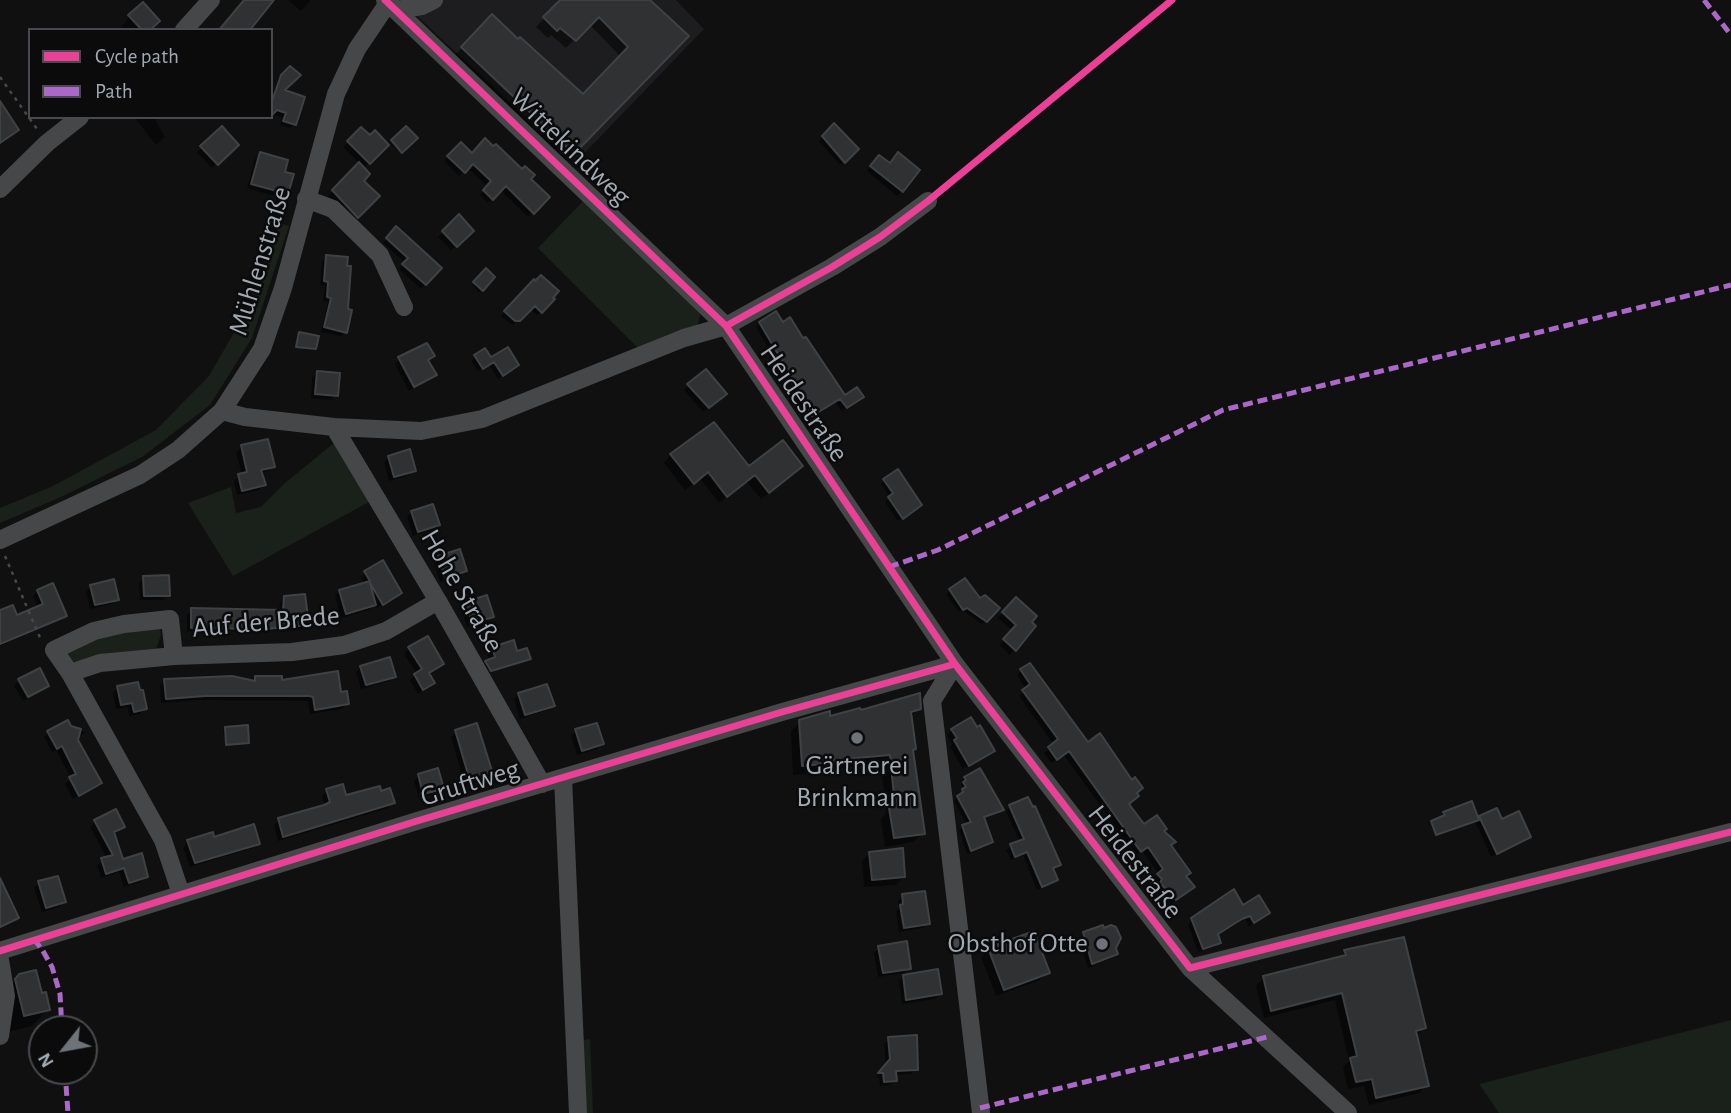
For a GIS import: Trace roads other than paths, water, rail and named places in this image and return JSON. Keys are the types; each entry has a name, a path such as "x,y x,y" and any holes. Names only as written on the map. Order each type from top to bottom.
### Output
{"street":[{"path":"186,28 211,0"},
{"path":"390,3 422,6 433,0"},
{"name":"Mühlenstraße","path":"3,548 140,475 178,450 222,411 262,349 283,288 336,94 357,49 390,3"},
{"name":"Wittekindweg","path":"390,3 726,326"},
{"path":"0,189 47,143 77,119"},
{"path":"306,199 333,209 380,255 404,306"},
{"path":"726,326 832,267 880,237 928,201"},
{"name":"Heidestraße","path":"222,411 245,417 334,427 421,431 482,419 684,338 726,326 955,664 1191,968 1348,1113"},
{"name":"Hohe Straße","path":"334,427 438,601 542,784"},
{"name":"Auf der Brede","path":"174,656 170,619 124,624 94,631 54,650 70,673 100,663 174,656 292,652 344,645 386,631 438,601"},
{"path":"955,664 932,701 981,1113"},
{"name":"Gruftweg","path":"0,951 542,784 955,664"},
{"path":"70,673 163,840 181,894"},
{"path":"563,778 578,1113"},
{"path":"1191,968 1731,832"},
{"path":"0,960 6,996 0,1036"}],"place":[{"name":"Gärtnerei Brinkmann","path":"857,738"},
{"name":"Obsthof Otte","path":"1102,944"}]}
